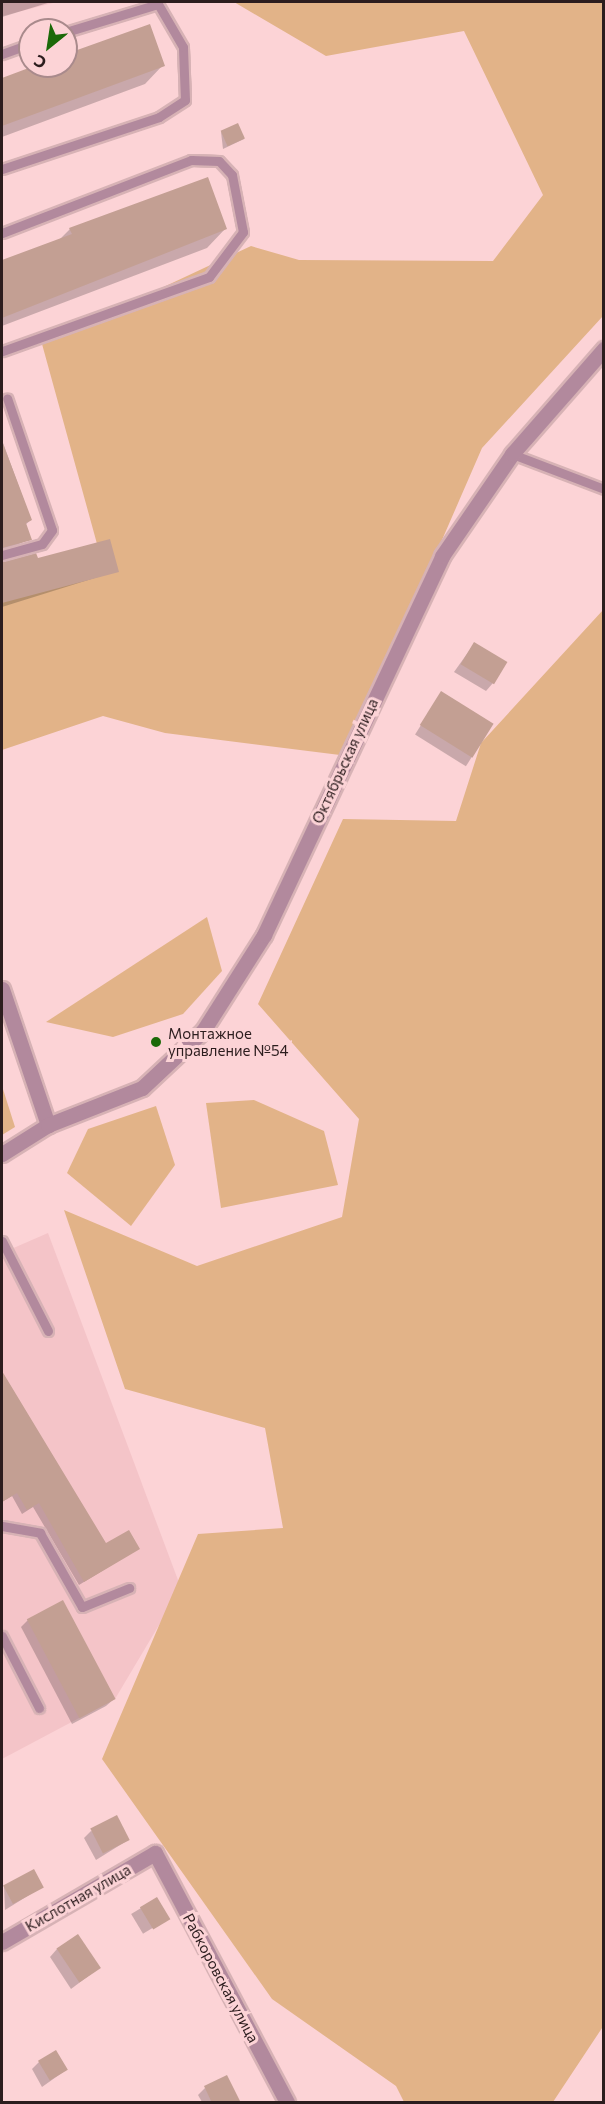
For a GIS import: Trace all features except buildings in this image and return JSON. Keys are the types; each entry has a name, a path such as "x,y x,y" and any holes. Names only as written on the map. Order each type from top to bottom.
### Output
{"street":[{"name":"Октябрьская улица","path":"2,1154 48,1125 142,1088 203,1031 264,935 442,556 512,454 603,349"},
{"path":"2,989 48,1125"},
{"name":"Кислотная улица","path":"2,1942 154,1853"},
{"name":"Рабкоровская улица","path":"154,1853 287,2103"}],"lane":[{"path":"2,169 159,117 185,100 183,47 158,4 78,28"},
{"path":"2,54 18,48"},
{"path":"2,233 191,160 219,161 232,176 243,232 209,277 2,351"},
{"path":"2,555 42,544 52,530 7,398"},
{"path":"512,454 603,489"},
{"path":"2,1241 48,1330"},
{"path":"2,1526 40,1533 82,1607 129,1588"},
{"path":"2,1636 39,1708"}],"shaded area":[{"path":"2,2 57,2 2,16"},
{"path":"234,2 603,2 603,316 482,448 348,756 165,733 103,716 2,750 2,592 102,562 42,344 251,246 299,260 493,261 543,195 464,31 326,56"},
{"path":"603,610 604,2025 553,2102 404,2102 396,2086 272,1999 102,1759 198,1534 283,1528 265,1428 125,1389 64,1210 197,1266 342,1217 359,1119 258,1004 343,819 456,821 481,743"},
{"path":"207,917 222,971 183,1014 113,1037 46,1022"},
{"path":"2,1086 15,1127 2,1135"},
{"path":"254,1100 324,1131 338,1185 221,1208 206,1103"},
{"path":"156,1106 175,1165 131,1226 67,1173 88,1129"},
{"path":"48,1233 181,1588 115,1699 2,1759 2,1253"}],"place":[{"name":"Монтажное управление №54","path":"156,1042"}]}
